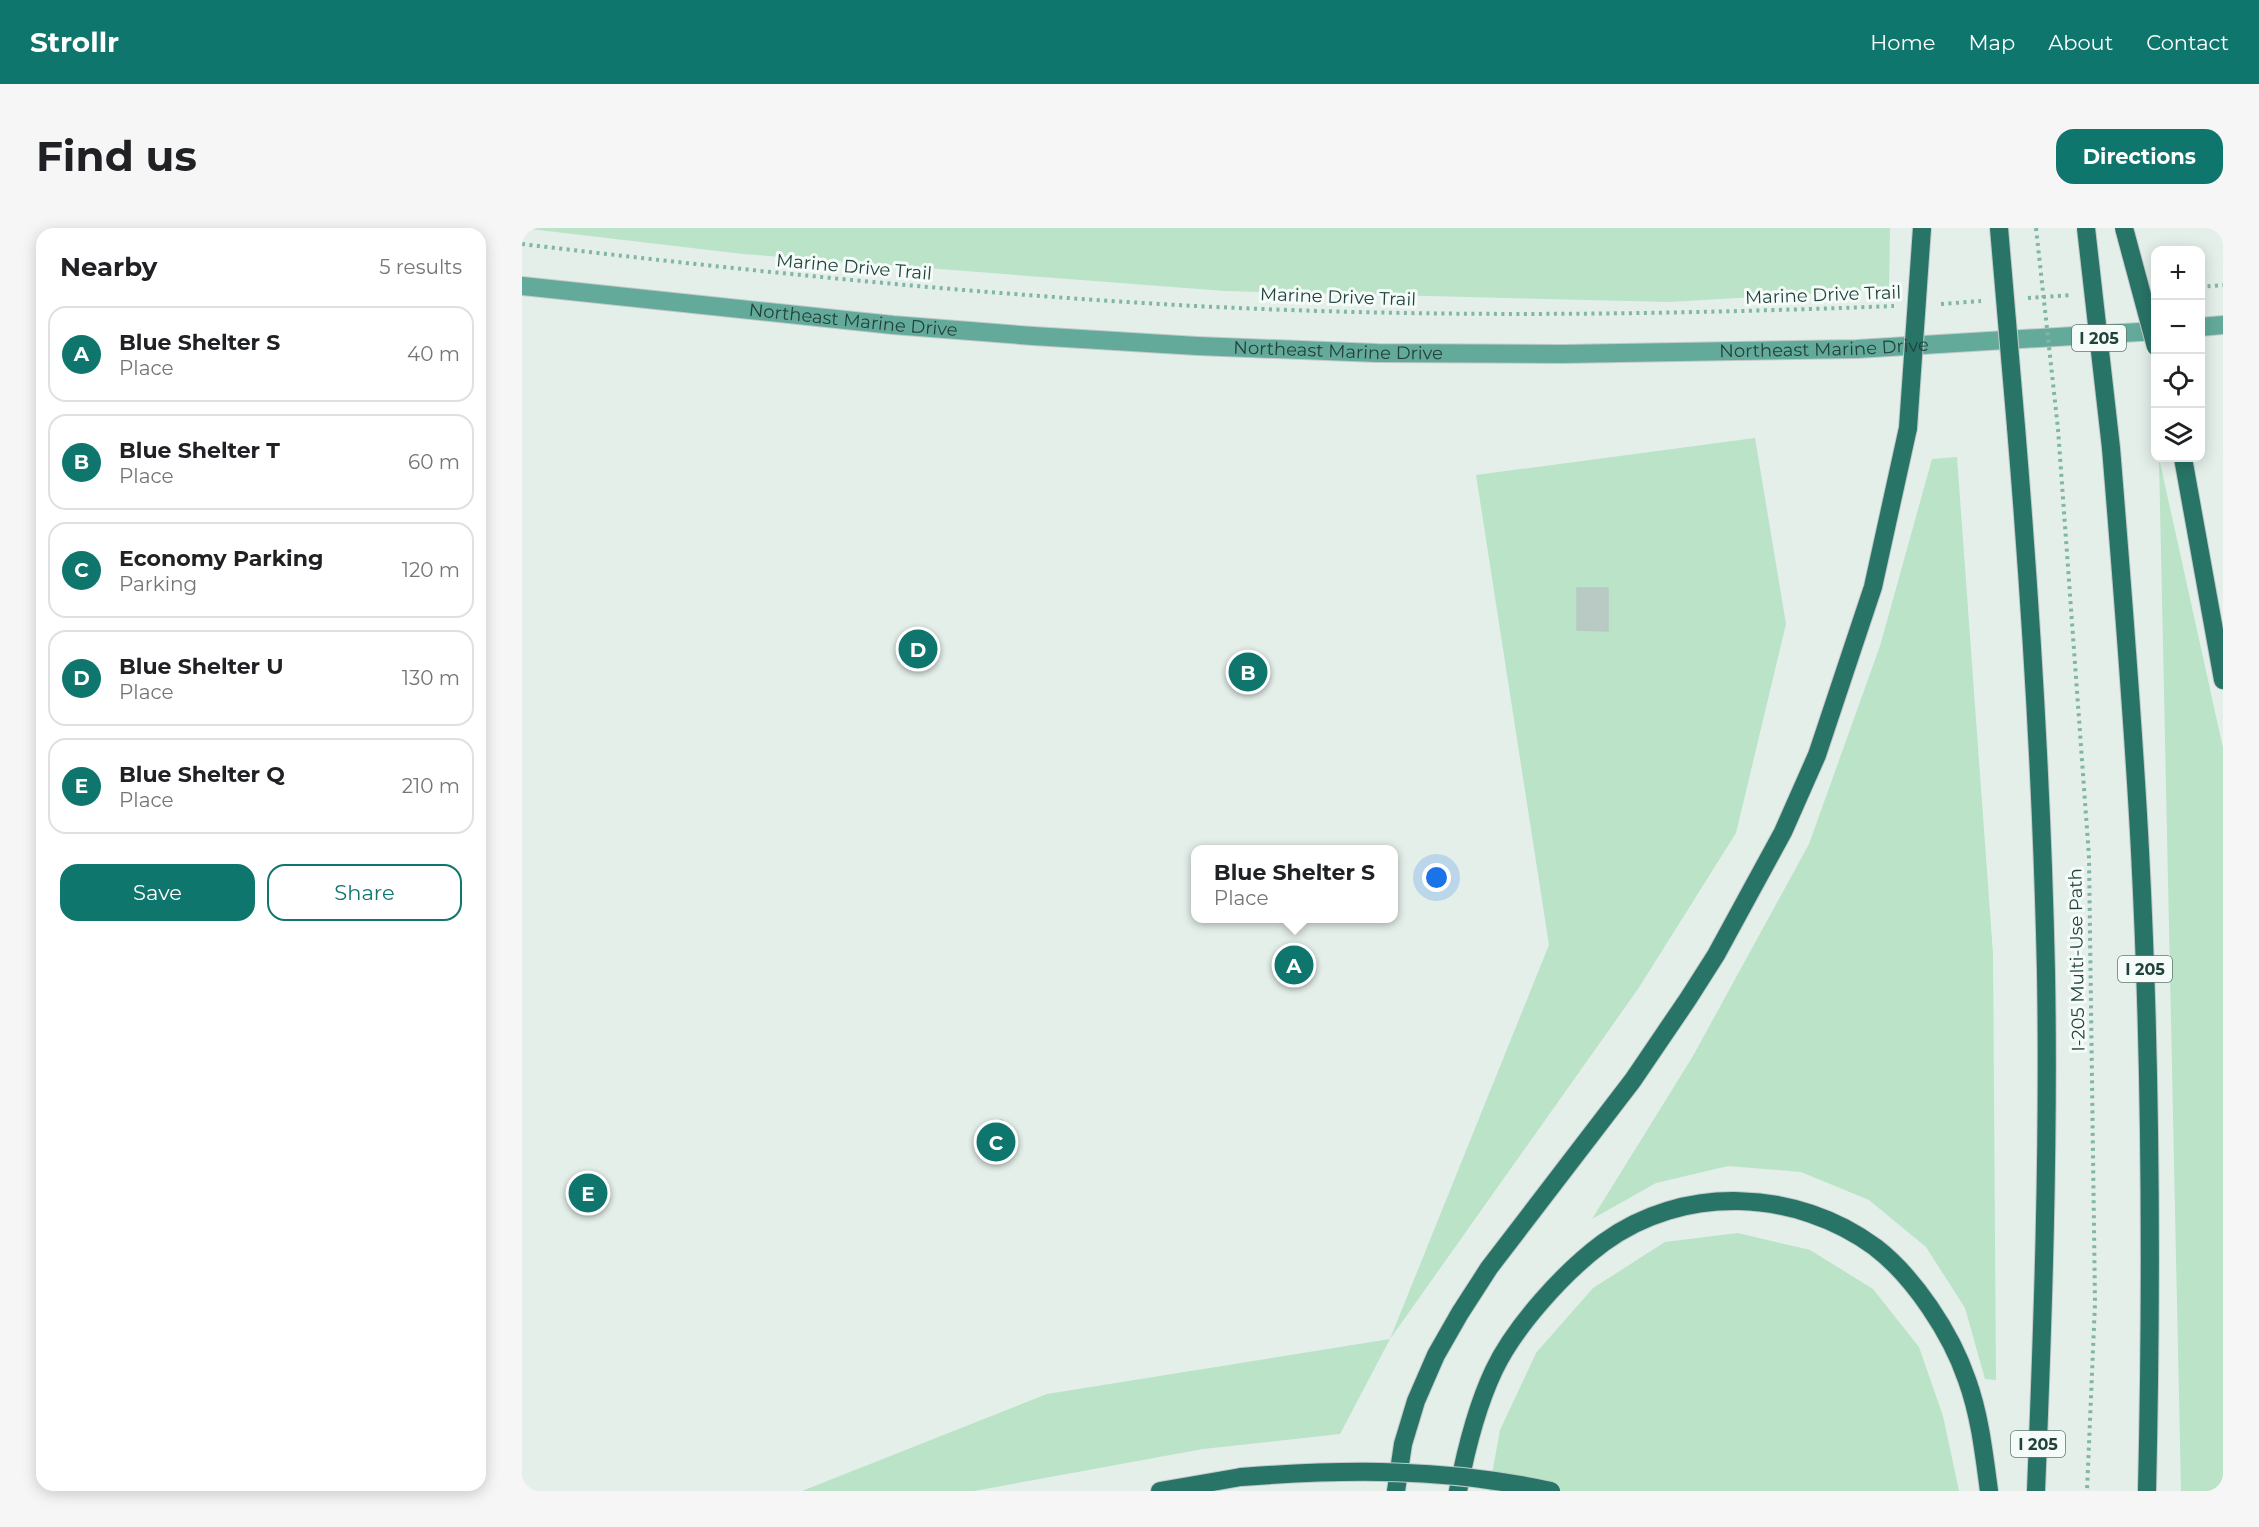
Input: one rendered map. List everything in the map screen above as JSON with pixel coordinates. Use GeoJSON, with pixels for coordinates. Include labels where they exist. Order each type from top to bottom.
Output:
{"type":"FeatureCollection","features":[{"type":"Feature","properties":{"kind":"highway"},"geometry":{"type":"LineString","coordinates":[[1396,1491],[1403,1444],[1416,1401],[1436,1355],[1460,1313],[1489,1268],[1633,1080],[1688,999],[1716,955],[1783,832],[1817,755],[1873,587],[1908,428],[1922,228]]}},
{"type":"Feature","properties":{"kind":"highway","name":"I 205"},"geometry":{"type":"LineString","coordinates":[[1999,228],[2035,693],[2046,974],[2045,1208],[2036,1491]]}},
{"type":"Feature","properties":{"kind":"highway","name":"I 205"},"geometry":{"type":"LineString","coordinates":[[2086,228],[2111,448],[2134,748],[2145,970],[2149,1168],[2147,1491]]}},
{"type":"Feature","properties":{"kind":"highway"},"geometry":{"type":"LineString","coordinates":[[2124,228],[2151,328]]}},
{"type":"Feature","properties":{"kind":"highway"},"geometry":{"type":"LineString","coordinates":[[2184,462],[2223,680]]}},
{"type":"Feature","properties":{"kind":"highway"},"geometry":{"type":"LineString","coordinates":[[1458,1491],[1477,1413],[1495,1368],[1529,1317],[1571,1269],[1604,1242],[1634,1224],[1704,1202],[1739,1201],[1798,1209],[1829,1220],[1875,1248],[1920,1294],[1948,1338],[1967,1379],[1982,1435],[1989,1491]]}},
{"type":"Feature","properties":{"kind":"highway"},"geometry":{"type":"LineString","coordinates":[[1160,1491],[1241,1478],[1318,1471],[1427,1473],[1478,1478],[1551,1491]]}},
{"type":"Feature","properties":{"kind":"main road","name":"Northeast Marine Drive"},"geometry":{"type":"LineString","coordinates":[[522,286],[881,324],[1009,335],[1197,346],[1377,353],[1562,354],[1846,349],[2151,331]]}},
{"type":"Feature","properties":{"kind":"main road"},"geometry":{"type":"LineString","coordinates":[[2205,327],[2223,325]]}},
{"type":"Feature","properties":{"kind":"path","name":"I-205 Multi-Use Path"},"geometry":{"type":"LineString","coordinates":[[2036,228],[2058,429],[2090,857],[2094,1303],[2086,1491]]}},
{"type":"Feature","properties":{"kind":"path","name":"Marine Drive Trail"},"geometry":{"type":"LineString","coordinates":[[522,244],[785,275],[1050,297],[1199,306],[1379,312],[1558,314],[1727,312],[1899,306]]}},
{"type":"Feature","properties":{"kind":"path"},"geometry":{"type":"LineString","coordinates":[[2205,287],[2223,285]]}},
{"type":"Feature","properties":{"kind":"path"},"geometry":{"type":"LineString","coordinates":[[2027,298],[2074,295]]}},
{"type":"Feature","properties":{"kind":"path"},"geometry":{"type":"LineString","coordinates":[[1934,304],[1992,300]]}},
{"type":"Feature","properties":{"kind":"green space"},"geometry":{"type":"Polygon","coordinates":[[[522,228],[1890,228],[1889,289],[1669,302],[1225,291],[743,254],[522,228]]]}},
{"type":"Feature","properties":{"kind":"green space"},"geometry":{"type":"Polygon","coordinates":[[[1755,438],[1786,624],[1736,833],[1638,989],[1390,1339],[1549,945],[1476,475],[1755,438]]]}},
{"type":"Feature","properties":{"kind":"green space"},"geometry":{"type":"Polygon","coordinates":[[[1957,457],[1993,954],[1996,1380],[1985,1379],[1965,1308],[1926,1247],[1869,1200],[1801,1172],[1728,1166],[1656,1183],[1592,1219],[1693,1056],[1809,844],[1880,646],[1932,459],[1957,457]]]}},
{"type":"Feature","properties":{"kind":"green space"},"geometry":{"type":"Polygon","coordinates":[[[2159,462],[2223,748],[2223,1491],[2181,1491],[2159,462]]]}},
{"type":"Feature","properties":{"kind":"green space"},"geometry":{"type":"Polygon","coordinates":[[[1738,1233],[1810,1250],[1873,1289],[1919,1347],[1943,1416],[1959,1491],[1489,1491],[1500,1430],[1536,1353],[1593,1288],[1665,1242],[1738,1233]]]}},
{"type":"Feature","properties":{"kind":"green space"},"geometry":{"type":"Polygon","coordinates":[[[1390,1339],[1340,1434],[1203,1449],[974,1491],[802,1491],[1047,1394],[1390,1339]]]}},
{"type":"Feature","properties":{"kind":"building"},"geometry":{"type":"Polygon","coordinates":[[[1577,588],[1608,588],[1608,631],[1577,630],[1577,588]]]}},
{"type":"Feature","properties":{"kind":"building"},"geometry":{"type":"Polygon","coordinates":[[[918,640],[926,646],[918,658],[909,652],[918,640]]]}},
{"type":"Feature","properties":{"kind":"building"},"geometry":{"type":"Polygon","coordinates":[[[1248,663],[1256,670],[1247,681],[1239,675],[1248,663]]]}},
{"type":"Feature","properties":{"kind":"building"},"geometry":{"type":"Polygon","coordinates":[[[1294,956],[1303,963],[1294,974],[1286,968],[1294,956]]]}},
{"type":"Feature","properties":{"kind":"building"},"geometry":{"type":"Polygon","coordinates":[[[1001,1120],[1009,1126],[1000,1138],[992,1132],[1001,1120]]]}},
{"type":"Feature","properties":{"kind":"building"},"geometry":{"type":"Polygon","coordinates":[[[588,1184],[596,1190],[587,1202],[579,1196],[588,1184]]]}},
{"type":"Feature","properties":{"kind":"place","name":"Blue Shelter U"},"geometry":{"type":"Point","coordinates":[918,649]}},
{"type":"Feature","properties":{"kind":"place","name":"Blue Shelter T"},"geometry":{"type":"Point","coordinates":[1248,672]}},
{"type":"Feature","properties":{"kind":"place","name":"Blue Shelter S"},"geometry":{"type":"Point","coordinates":[1294,965]}},
{"type":"Feature","properties":{"kind":"place","name":"Economy Parking"},"geometry":{"type":"Point","coordinates":[996,1142]}},
{"type":"Feature","properties":{"kind":"place","name":"Blue Shelter Q"},"geometry":{"type":"Point","coordinates":[588,1193]}}]}
